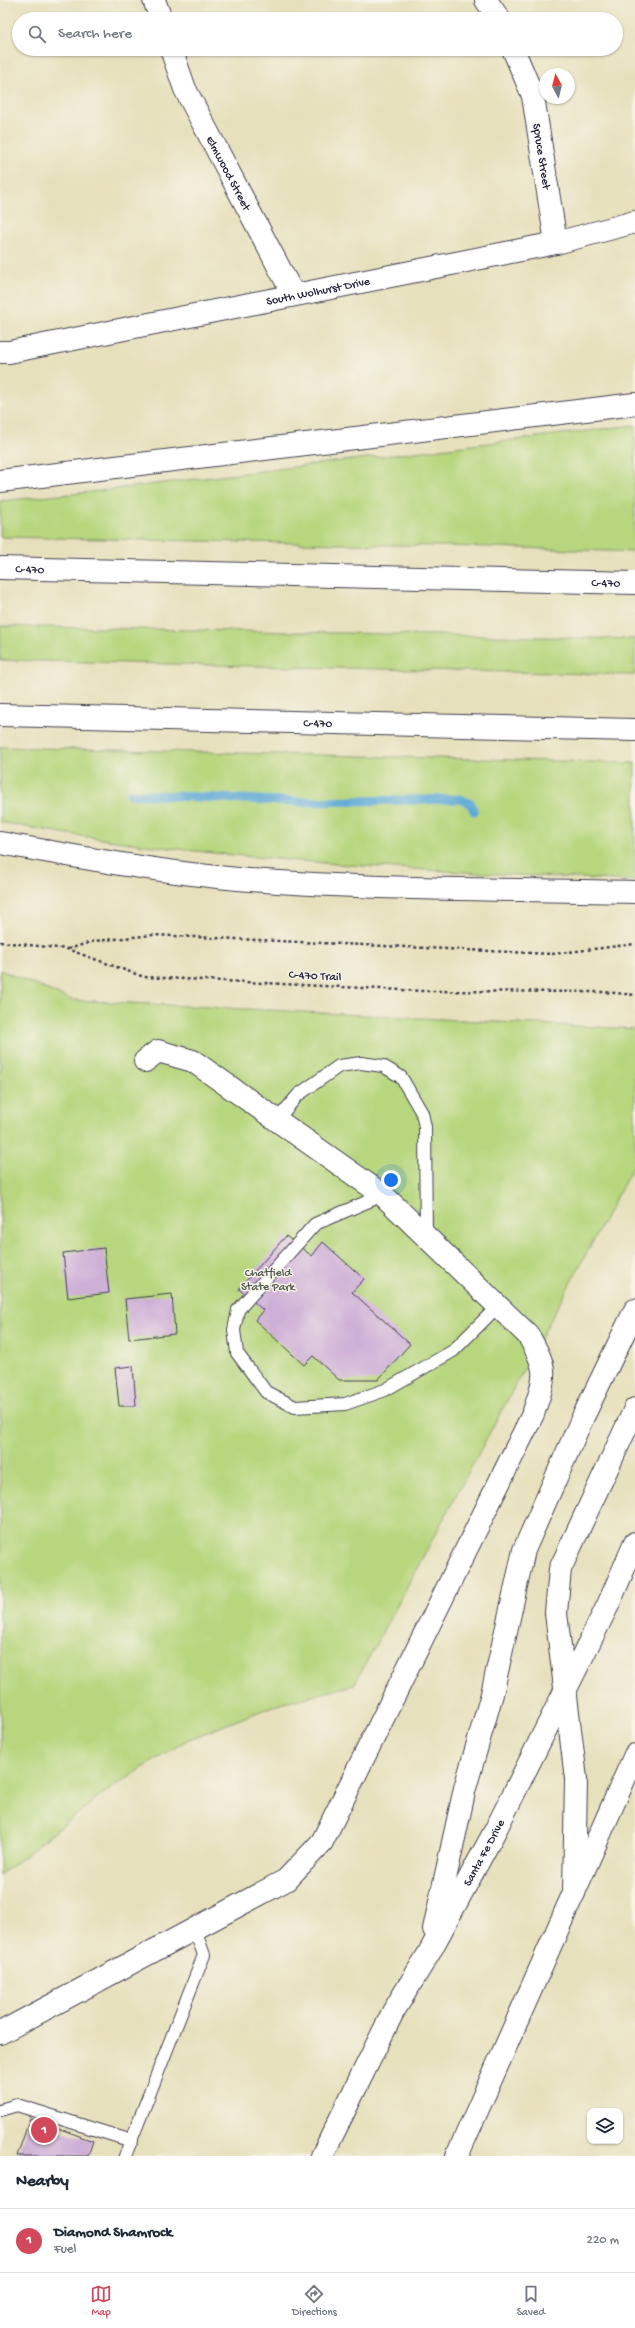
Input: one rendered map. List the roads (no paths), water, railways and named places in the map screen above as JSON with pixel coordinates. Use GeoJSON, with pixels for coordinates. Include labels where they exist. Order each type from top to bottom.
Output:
{"type":"FeatureCollection","features":[{"type":"Feature","properties":{"kind":"main road"},"geometry":{"type":"LineString","coordinates":[[154,0],[158,12]]}},
{"type":"Feature","properties":{"kind":"main road"},"geometry":{"type":"LineString","coordinates":[[486,0],[494,12]]}},
{"type":"Feature","properties":{"kind":"main road","name":"Elmwood Street"},"geometry":{"type":"LineString","coordinates":[[173,56],[185,89],[293,294]]}},
{"type":"Feature","properties":{"kind":"main road","name":"Spruce Street"},"geometry":{"type":"LineString","coordinates":[[516,56],[532,96],[556,243]]}},
{"type":"Feature","properties":{"kind":"main road","name":"South Wolhurst Drive"},"geometry":{"type":"LineString","coordinates":[[3,347],[293,294],[556,243],[635,222]]}},
{"type":"Feature","properties":{"kind":"main road"},"geometry":{"type":"LineString","coordinates":[[0,481],[635,404]]}},
{"type":"Feature","properties":{"kind":"main road","name":"C-470"},"geometry":{"type":"LineString","coordinates":[[0,568],[635,583]]}},
{"type":"Feature","properties":{"kind":"main road","name":"C-470"},"geometry":{"type":"LineString","coordinates":[[0,715],[635,730]]}},
{"type":"Feature","properties":{"kind":"main road"},"geometry":{"type":"LineString","coordinates":[[0,843],[143,868],[237,879],[372,887],[635,892]]}},
{"type":"Feature","properties":{"kind":"main road"},"geometry":{"type":"LineString","coordinates":[[0,2033],[286,1880],[322,1842],[533,1414],[544,1381],[542,1359],[528,1335],[383,1195],[193,1061],[158,1051],[145,1061]]}},
{"type":"Feature","properties":{"kind":"main road"},"geometry":{"type":"LineString","coordinates":[[429,1954],[465,1788],[492,1694],[524,1550],[582,1418],[635,1310]]}},
{"type":"Feature","properties":{"kind":"main road"},"geometry":{"type":"LineString","coordinates":[[574,1893],[576,1779],[556,1613],[560,1569],[635,1409]]}},
{"type":"Feature","properties":{"kind":"main road","name":"Santa Fe Drive"},"geometry":{"type":"LineString","coordinates":[[322,2156],[393,2012],[429,1954],[496,1829],[608,1605],[635,1543]]}},
{"type":"Feature","properties":{"kind":"main road"},"geometry":{"type":"LineString","coordinates":[[457,2156],[635,1756]]}},
{"type":"Feature","properties":{"kind":"lane"},"geometry":{"type":"LineString","coordinates":[[277,1120],[298,1095],[339,1066],[360,1063],[383,1066],[401,1077],[422,1113],[425,1127],[426,1236]]}},
{"type":"Feature","properties":{"kind":"lane"},"geometry":{"type":"LineString","coordinates":[[383,1195],[315,1224],[238,1310],[234,1330],[237,1353],[266,1392],[295,1407],[345,1404],[385,1390],[453,1351],[498,1306]]}},
{"type":"Feature","properties":{"kind":"lane"},"geometry":{"type":"LineString","coordinates":[[125,2156],[204,1955],[194,1930]]}},
{"type":"Feature","properties":{"kind":"lane"},"geometry":{"type":"LineString","coordinates":[[0,2110],[17,2105],[132,2141]]}},
{"type":"Feature","properties":{"kind":"waterway"},"geometry":{"type":"LineString","coordinates":[[130,794],[304,802],[460,799],[471,804],[474,811]]}},
{"type":"Feature","properties":{"kind":"place","name":"Diamond Shamrock"},"geometry":{"type":"Point","coordinates":[44,2130]}},
{"type":"Feature","properties":{"kind":"park label","name":"Chatfield State Park"},"geometry":{"type":"Point","coordinates":[268,1279]}}]}
